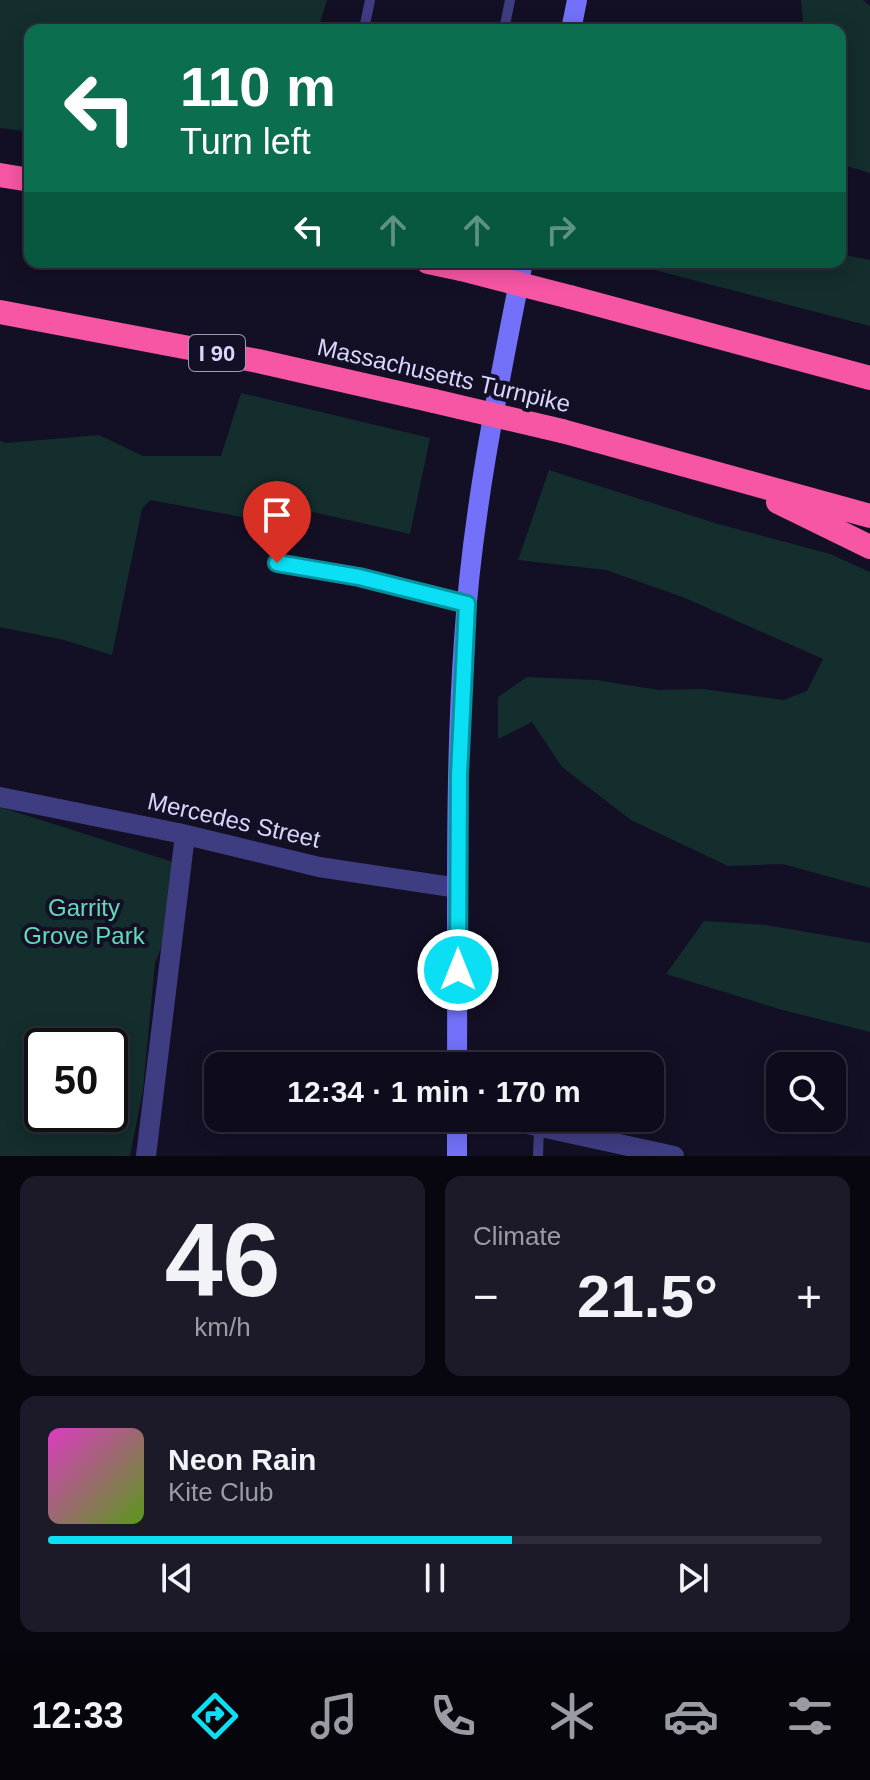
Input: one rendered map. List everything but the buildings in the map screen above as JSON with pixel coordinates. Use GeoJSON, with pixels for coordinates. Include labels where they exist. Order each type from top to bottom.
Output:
{"type":"FeatureCollection","features":[{"type":"Feature","properties":{"kind":"highway"},"geometry":{"type":"LineString","coordinates":[[0,175],[24,179]]}},
{"type":"Feature","properties":{"kind":"highway"},"geometry":{"type":"LineString","coordinates":[[456,268],[870,378]]}},
{"type":"Feature","properties":{"kind":"highway","name":"Massachusetts Turnpike"},"geometry":{"type":"LineString","coordinates":[[0,312],[258,361],[562,431],[870,516]]}},
{"type":"Feature","properties":{"kind":"highway"},"geometry":{"type":"LineString","coordinates":[[722,474],[870,547]]}},
{"type":"Feature","properties":{"kind":"main road"},"geometry":{"type":"LineString","coordinates":[[572,24],[577,0]]}},
{"type":"Feature","properties":{"kind":"main road"},"geometry":{"type":"LineString","coordinates":[[457,1052],[459,775],[467,604],[483,474],[522,268]]}},
{"type":"Feature","properties":{"kind":"main road"},"geometry":{"type":"LineString","coordinates":[[457,1132],[457,1156]]}},
{"type":"Feature","properties":{"kind":"street","name":"Mercedes Street"},"geometry":{"type":"LineString","coordinates":[[0,797],[185,835],[319,867],[458,888]]}},
{"type":"Feature","properties":{"kind":"street"},"geometry":{"type":"LineString","coordinates":[[146,1156],[185,835]]}},
{"type":"Feature","properties":{"kind":"street"},"geometry":{"type":"LineString","coordinates":[[562,1132],[674,1156]]}},
{"type":"Feature","properties":{"kind":"lane"},"geometry":{"type":"LineString","coordinates":[[367,24],[370,0]]}},
{"type":"Feature","properties":{"kind":"lane"},"geometry":{"type":"LineString","coordinates":[[505,24],[510,0]]}},
{"type":"Feature","properties":{"kind":"lane"},"geometry":{"type":"LineString","coordinates":[[277,563],[359,577],[467,604]]}},
{"type":"Feature","properties":{"kind":"lane"},"geometry":{"type":"LineString","coordinates":[[538,1156],[539,1132]]}},
{"type":"Feature","properties":{"kind":"green space"},"geometry":{"type":"Polygon","coordinates":[[[0,0],[327,0],[320,24],[24,24],[24,131],[0,128],[0,0]]]}},
{"type":"Feature","properties":{"kind":"green space"},"geometry":{"type":"Polygon","coordinates":[[[801,0],[863,0],[870,6],[870,173],[846,166],[846,24],[803,24],[801,0]]]}},
{"type":"Feature","properties":{"kind":"green space"},"geometry":{"type":"Polygon","coordinates":[[[846,255],[870,260],[870,326],[647,268],[846,268],[846,255]]]}},
{"type":"Feature","properties":{"kind":"green space"},"geometry":{"type":"Polygon","coordinates":[[[241,393],[430,438],[410,534],[313,512],[302,528],[150,500],[142,509],[112,655],[64,640],[0,627],[0,441],[99,435],[143,456],[221,456],[241,393]]]}},
{"type":"Feature","properties":{"kind":"green space"},"geometry":{"type":"Polygon","coordinates":[[[549,470],[718,524],[830,554],[870,572],[870,888],[783,864],[728,866],[631,820],[562,767],[532,722],[498,739],[498,697],[527,677],[596,680],[659,690],[703,689],[784,700],[807,691],[823,659],[685,598],[606,570],[518,560],[549,470]]]}},
{"type":"Feature","properties":{"kind":"green space","name":"Garrity Grove Park"},"geometry":{"type":"Polygon","coordinates":[[[0,807],[192,868],[155,963],[143,1090],[130,1156],[0,1156],[0,807]]]}},
{"type":"Feature","properties":{"kind":"green space"},"geometry":{"type":"Polygon","coordinates":[[[704,921],[766,925],[870,943],[870,1032],[779,1009],[666,974],[704,921]]]}},
{"type":"Feature","properties":{"kind":"route"},"geometry":{"type":"LineString","coordinates":[[277,563],[359,577],[467,604],[459,775],[458,970]]}}]}
